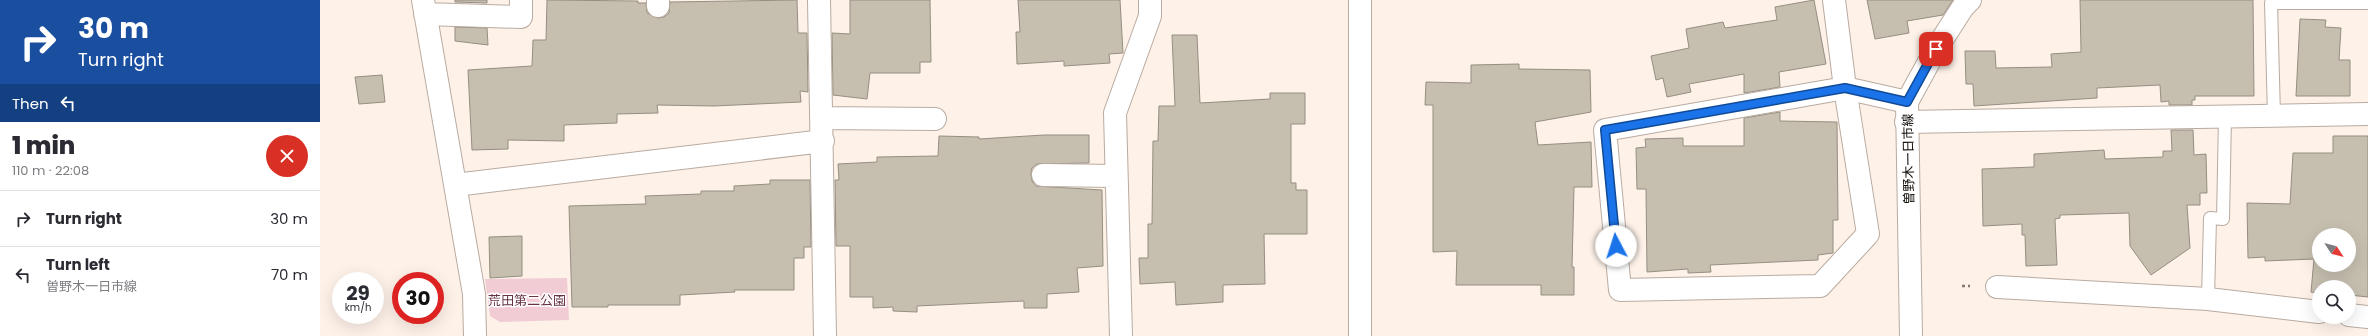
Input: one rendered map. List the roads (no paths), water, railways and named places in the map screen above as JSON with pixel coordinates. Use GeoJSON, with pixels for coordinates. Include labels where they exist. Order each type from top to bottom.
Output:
{"type":"FeatureCollection","features":[{"type":"Feature","properties":{"kind":"street"},"geometry":{"type":"LineString","coordinates":[[475,336],[474,294],[424,7],[521,17],[521,0]]}},
{"type":"Feature","properties":{"kind":"street"},"geometry":{"type":"LineString","coordinates":[[819,0],[823,141],[825,336]]}},
{"type":"Feature","properties":{"kind":"street"},"geometry":{"type":"LineString","coordinates":[[1121,336],[1115,113],[1150,16],[1150,0]]}},
{"type":"Feature","properties":{"kind":"street"},"geometry":{"type":"LineString","coordinates":[[1360,0],[1360,336]]}},
{"type":"Feature","properties":{"kind":"street"},"geometry":{"type":"LineString","coordinates":[[1834,0],[1845,88],[1868,234],[1820,286],[1620,290],[1605,130],[1845,88],[1907,112],[2225,116],[2368,114]]}},
{"type":"Feature","properties":{"kind":"street","name":"曽野木一日市線"},"geometry":{"type":"LineString","coordinates":[[1911,336],[1907,112],[1936,49],[1963,7],[1970,0]]}},
{"type":"Feature","properties":{"kind":"street"},"geometry":{"type":"LineString","coordinates":[[822,118],[935,119]]}},
{"type":"Feature","properties":{"kind":"street"},"geometry":{"type":"LineString","coordinates":[[455,185],[823,141]]}},
{"type":"Feature","properties":{"kind":"street"},"geometry":{"type":"LineString","coordinates":[[1043,175],[1116,176]]}},
{"type":"Feature","properties":{"kind":"street"},"geometry":{"type":"LineString","coordinates":[[1997,287],[2208,299],[2312,311]]}},
{"type":"Feature","properties":{"kind":"street"},"geometry":{"type":"LineString","coordinates":[[2356,316],[2368,318]]}},
{"type":"Feature","properties":{"kind":"lane"},"geometry":{"type":"LineString","coordinates":[[2274,116],[2271,2],[2368,3]]}},
{"type":"Feature","properties":{"kind":"lane"},"geometry":{"type":"LineString","coordinates":[[2208,299],[2210,218],[2223,219],[2225,116]]}},
{"type":"Feature","properties":{"kind":"park label","name":"荒田第二公園"},"geometry":{"type":"Point","coordinates":[527,300]}}]}
